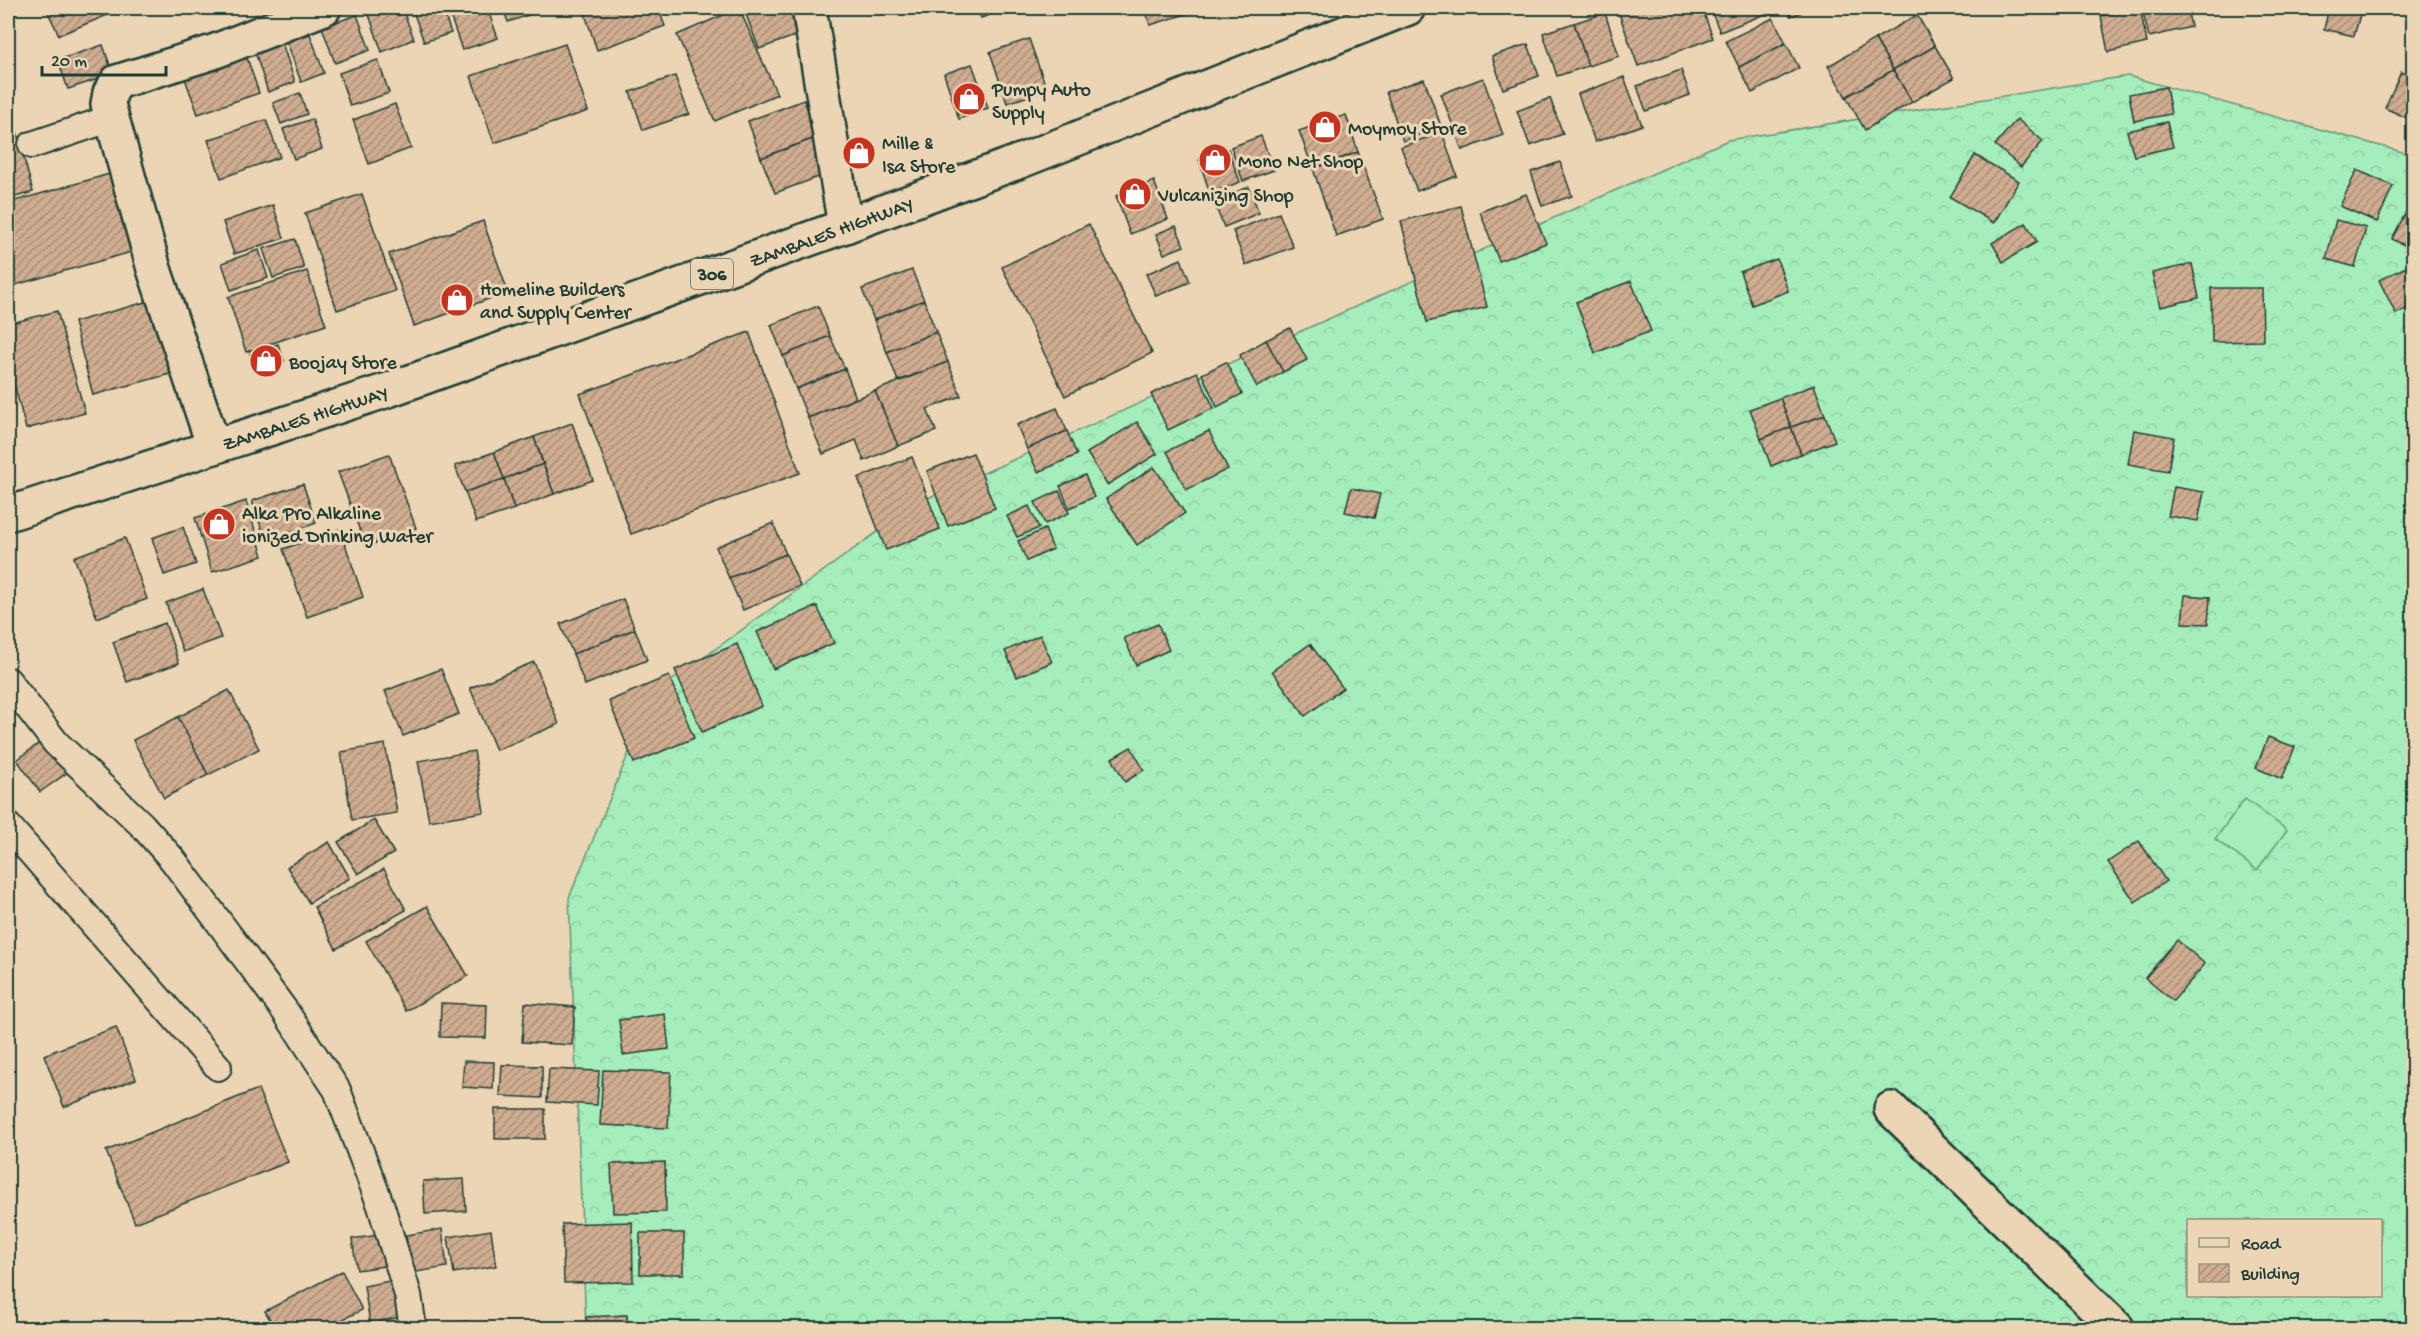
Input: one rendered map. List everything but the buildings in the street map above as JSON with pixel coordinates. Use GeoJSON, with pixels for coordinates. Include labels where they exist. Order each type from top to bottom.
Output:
{"type":"FeatureCollection","features":[{"type":"Feature","properties":{"kind":"main road"},"geometry":{"type":"LineString","coordinates":[[214,447],[154,268],[108,104],[110,93],[117,82],[213,52],[324,8]]}},
{"type":"Feature","properties":{"kind":"main road"},"geometry":{"type":"LineString","coordinates":[[809,8],[845,226]]}},
{"type":"Feature","properties":{"kind":"main road","name":"ZAMBALES HIGHWAY"},"geometry":{"type":"LineString","coordinates":[[8,514],[388,390],[845,226],[1034,156],[1408,8]]}},
{"type":"Feature","properties":{"kind":"main road"},"geometry":{"type":"LineString","coordinates":[[1891,1109],[2117,1329]]}},
{"type":"Feature","properties":{"kind":"lane"},"geometry":{"type":"LineString","coordinates":[[32,145],[112,118]]}},
{"type":"Feature","properties":{"kind":"lane"},"geometry":{"type":"LineString","coordinates":[[8,681],[56,743],[142,825],[173,860],[285,1011],[338,1090],[381,1206],[408,1295],[413,1329]]}},
{"type":"Feature","properties":{"kind":"lane"},"geometry":{"type":"LineString","coordinates":[[8,826],[218,1067]]}},
{"type":"Feature","properties":{"kind":"green space"},"geometry":{"type":"Polygon","coordinates":[[[2128,76],[2413,155],[2413,1328],[586,1328],[569,898],[653,694],[919,502],[1728,140],[2128,76]]]}},
{"type":"Feature","properties":{"kind":"green space"},"geometry":{"type":"Polygon","coordinates":[[[2245,799],[2287,830],[2257,870],[2215,839],[2245,799]]]}},
{"type":"Feature","properties":{"kind":"place","name":"Pumpy Auto Supply"},"geometry":{"type":"Point","coordinates":[969,99]}},
{"type":"Feature","properties":{"kind":"place","name":"Moymoy Store"},"geometry":{"type":"Point","coordinates":[1325,127]}},
{"type":"Feature","properties":{"kind":"place","name":"Mille & Isa Store"},"geometry":{"type":"Point","coordinates":[859,153]}},
{"type":"Feature","properties":{"kind":"place","name":"Mono Net Shop"},"geometry":{"type":"Point","coordinates":[1215,160]}},
{"type":"Feature","properties":{"kind":"place","name":"Vulcanizing Shop"},"geometry":{"type":"Point","coordinates":[1135,194]}},
{"type":"Feature","properties":{"kind":"place","name":"Homeline Builders and Supply Center"},"geometry":{"type":"Point","coordinates":[457,300]}},
{"type":"Feature","properties":{"kind":"place","name":"Boojay Store"},"geometry":{"type":"Point","coordinates":[266,361]}},
{"type":"Feature","properties":{"kind":"place","name":"Alka Pro Alkaline ionized Drinking Water"},"geometry":{"type":"Point","coordinates":[219,524]}}]}
